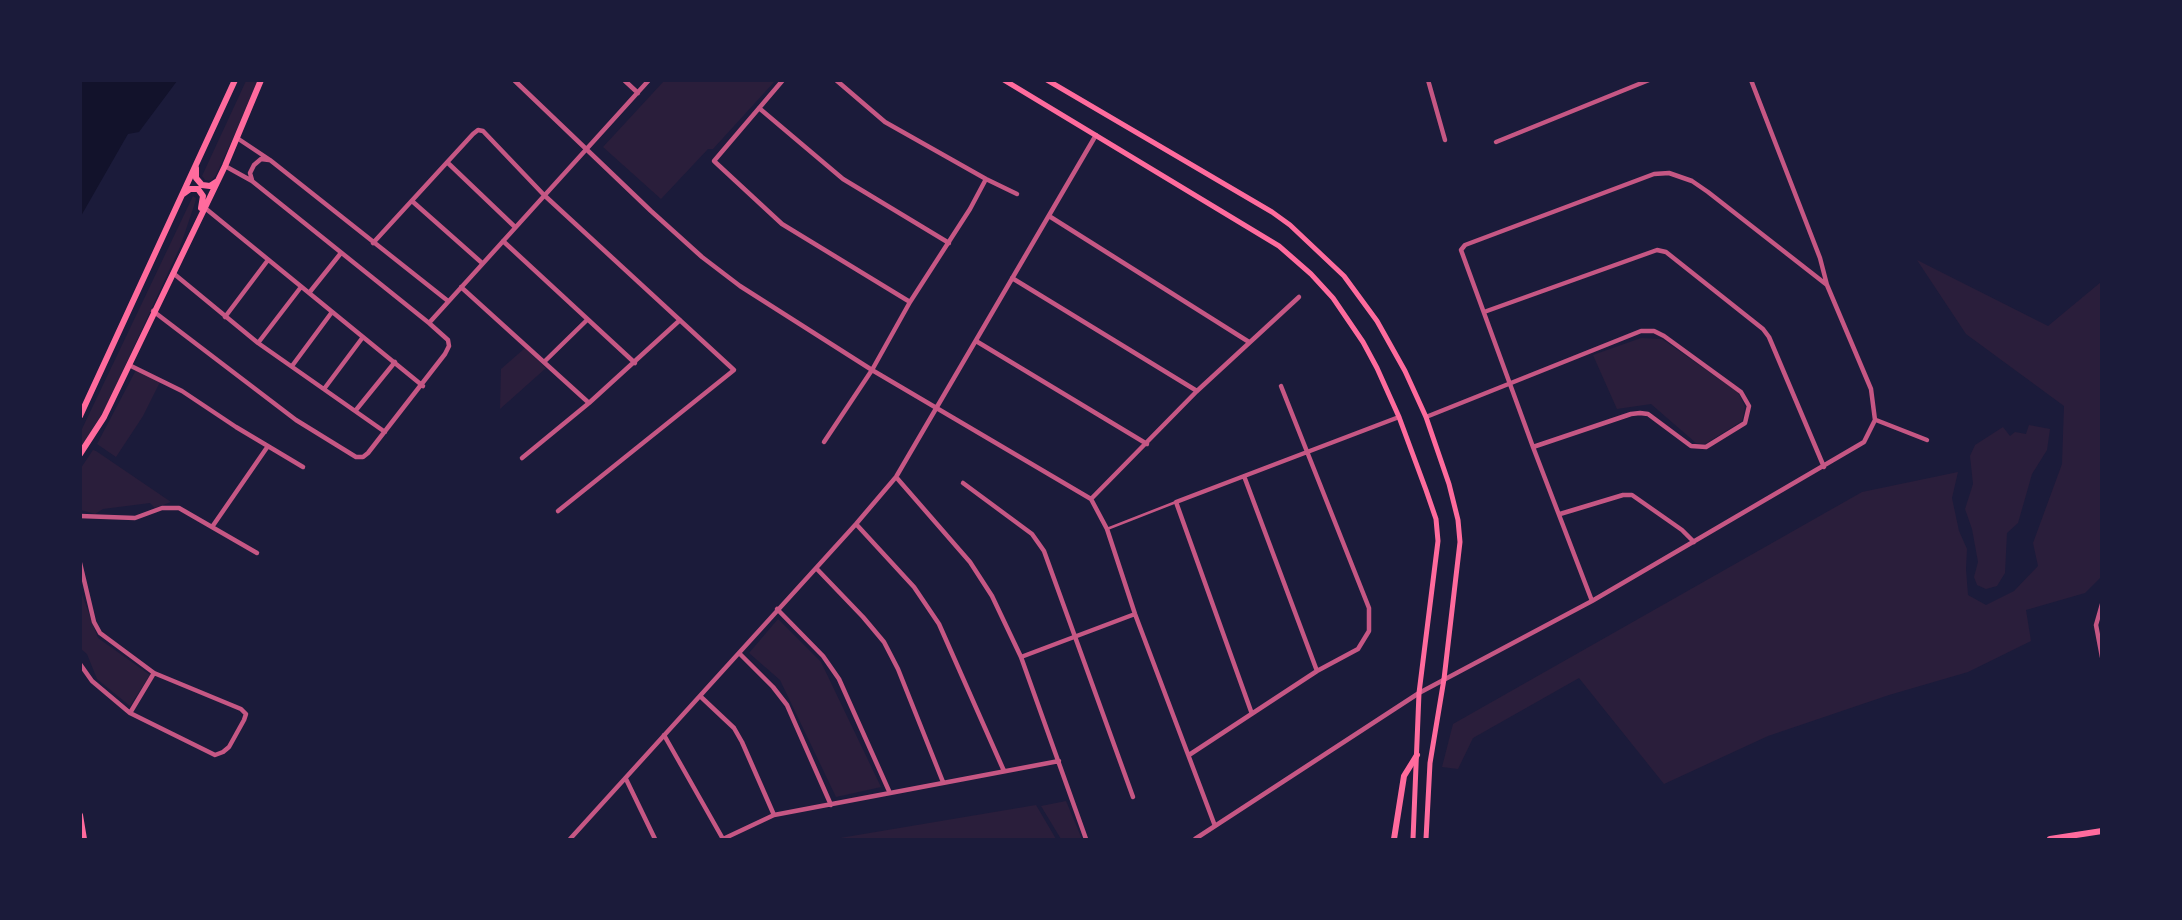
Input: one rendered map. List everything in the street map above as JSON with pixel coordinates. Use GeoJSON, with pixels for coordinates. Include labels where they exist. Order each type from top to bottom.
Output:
{"type":"FeatureCollection","features":[{"type":"Feature","properties":{"kind":"main road"},"geometry":{"type":"LineString","coordinates":[[80,416],[235,80]]}},
{"type":"Feature","properties":{"kind":"main road"},"geometry":{"type":"LineString","coordinates":[[80,454],[104,417],[225,166],[261,80]]}},
{"type":"Feature","properties":{"kind":"main road"},"geometry":{"type":"LineString","coordinates":[[1004,80],[1261,233],[1311,274],[1333,298],[1363,342],[1399,417],[1436,519],[1438,541],[1419,693],[1413,839]]}},
{"type":"Feature","properties":{"kind":"main road"},"geometry":{"type":"LineString","coordinates":[[1047,80],[1272,212],[1323,254],[1344,276],[1377,321],[1405,371],[1426,417],[1458,520],[1458,562],[1444,679],[1430,763],[1426,839]]}},
{"type":"Feature","properties":{"kind":"main road"},"geometry":{"type":"LineString","coordinates":[[198,159],[195,173],[198,182],[206,186],[217,182]]}},
{"type":"Feature","properties":{"kind":"main road"},"geometry":{"type":"LineString","coordinates":[[183,194],[194,188],[203,196],[196,223]]}},
{"type":"Feature","properties":{"kind":"main road"},"geometry":{"type":"LineString","coordinates":[[1394,839],[1405,776],[1417,755]]}},
{"type":"Feature","properties":{"kind":"main road"},"geometry":{"type":"LineString","coordinates":[[80,815],[84,839]]}},
{"type":"Feature","properties":{"kind":"main road"},"geometry":{"type":"LineString","coordinates":[[2050,839],[2102,831]]}},
{"type":"Feature","properties":{"kind":"street"},"geometry":{"type":"LineString","coordinates":[[514,80],[702,257],[740,286],[872,370],[1091,499],[1107,529],[1135,614],[1214,827]]}},
{"type":"Feature","properties":{"kind":"street"},"geometry":{"type":"LineString","coordinates":[[624,80],[638,93]]}},
{"type":"Feature","properties":{"kind":"street"},"geometry":{"type":"LineString","coordinates":[[429,323],[649,80]]}},
{"type":"Feature","properties":{"kind":"street"},"geometry":{"type":"LineString","coordinates":[[783,80],[713,161],[782,224],[910,302]]}},
{"type":"Feature","properties":{"kind":"street"},"geometry":{"type":"LineString","coordinates":[[836,80],[885,122],[1017,194]]}},
{"type":"Feature","properties":{"kind":"street"},"geometry":{"type":"LineString","coordinates":[[1428,80],[1445,139]]}},
{"type":"Feature","properties":{"kind":"street"},"geometry":{"type":"LineString","coordinates":[[1496,142],[1649,80]]}},
{"type":"Feature","properties":{"kind":"street"},"geometry":{"type":"LineString","coordinates":[[1195,839],[1419,693],[1592,601],[1864,442],[1875,420],[1871,389],[1827,285],[1820,258],[1751,80]]}},
{"type":"Feature","properties":{"kind":"street"},"geometry":{"type":"LineString","coordinates":[[759,108],[843,179],[949,243]]}},
{"type":"Feature","properties":{"kind":"street"},"geometry":{"type":"LineString","coordinates":[[373,243],[473,134],[478,130],[483,131],[544,195],[734,370],[558,511]]}},
{"type":"Feature","properties":{"kind":"street"},"geometry":{"type":"LineString","coordinates":[[570,839],[896,477],[1096,135]]}},
{"type":"Feature","properties":{"kind":"street"},"geometry":{"type":"LineString","coordinates":[[237,138],[270,160],[448,301]]}},
{"type":"Feature","properties":{"kind":"street"},"geometry":{"type":"LineString","coordinates":[[252,181],[250,173],[254,165],[261,159],[270,160]]}},
{"type":"Feature","properties":{"kind":"street"},"geometry":{"type":"LineString","coordinates":[[447,163],[515,227]]}},
{"type":"Feature","properties":{"kind":"street"},"geometry":{"type":"LineString","coordinates":[[153,311],[296,420],[356,457],[363,457],[368,453],[445,355],[449,346],[448,340],[429,323],[252,181],[225,166]]}},
{"type":"Feature","properties":{"kind":"street"},"geometry":{"type":"LineString","coordinates":[[1592,601],[1461,250],[1465,245],[1654,174],[1669,173],[1692,181],[1827,285]]}},
{"type":"Feature","properties":{"kind":"street"},"geometry":{"type":"LineString","coordinates":[[824,442],[872,370],[910,302],[949,243],[986,179]]}},
{"type":"Feature","properties":{"kind":"street"},"geometry":{"type":"LineString","coordinates":[[412,201],[482,263]]}},
{"type":"Feature","properties":{"kind":"street"},"geometry":{"type":"LineString","coordinates":[[204,208],[423,386]]}},
{"type":"Feature","properties":{"kind":"street"},"geometry":{"type":"LineString","coordinates":[[1049,216],[1250,342]]}},
{"type":"Feature","properties":{"kind":"street"},"geometry":{"type":"LineString","coordinates":[[503,241],[635,363]]}},
{"type":"Feature","properties":{"kind":"street"},"geometry":{"type":"LineString","coordinates":[[1484,312],[1657,250],[1666,252],[1763,329],[1769,337],[1824,467]]}},
{"type":"Feature","properties":{"kind":"street"},"geometry":{"type":"LineString","coordinates":[[309,293],[341,253]]}},
{"type":"Feature","properties":{"kind":"street"},"geometry":{"type":"LineString","coordinates":[[225,317],[268,260]]}},
{"type":"Feature","properties":{"kind":"street"},"geometry":{"type":"LineString","coordinates":[[172,273],[258,343],[385,432]]}},
{"type":"Feature","properties":{"kind":"street"},"geometry":{"type":"LineString","coordinates":[[1012,278],[1197,391]]}},
{"type":"Feature","properties":{"kind":"street"},"geometry":{"type":"LineString","coordinates":[[461,286],[589,403]]}},
{"type":"Feature","properties":{"kind":"street"},"geometry":{"type":"LineString","coordinates":[[258,343],[301,287]]}},
{"type":"Feature","properties":{"kind":"street"},"geometry":{"type":"LineString","coordinates":[[1091,499],[1197,391],[1299,297]]}},
{"type":"Feature","properties":{"kind":"street"},"geometry":{"type":"LineString","coordinates":[[292,366],[332,312]]}},
{"type":"Feature","properties":{"kind":"street"},"geometry":{"type":"LineString","coordinates":[[544,362],[587,320]]}},
{"type":"Feature","properties":{"kind":"street"},"geometry":{"type":"LineString","coordinates":[[522,458],[635,363],[680,320]]}},
{"type":"Feature","properties":{"kind":"street"},"geometry":{"type":"LineString","coordinates":[[1426,417],[1642,331],[1654,331],[1664,336],[1741,393],[1749,407],[1745,423],[1706,447],[1691,446],[1648,414],[1640,413],[1533,447]]}},
{"type":"Feature","properties":{"kind":"street"},"geometry":{"type":"LineString","coordinates":[[324,389],[363,337]]}},
{"type":"Feature","properties":{"kind":"street"},"geometry":{"type":"LineString","coordinates":[[976,341],[1147,444]]}},
{"type":"Feature","properties":{"kind":"street"},"geometry":{"type":"LineString","coordinates":[[356,410],[395,362]]}},
{"type":"Feature","properties":{"kind":"street"},"geometry":{"type":"LineString","coordinates":[[128,365],[182,391],[303,467]]}},
{"type":"Feature","properties":{"kind":"street"},"geometry":{"type":"LineString","coordinates":[[1189,755],[1317,671],[1358,649],[1368,631],[1369,608],[1281,386]]}},
{"type":"Feature","properties":{"kind":"street"},"geometry":{"type":"LineString","coordinates":[[1107,529],[1399,417]]}},
{"type":"Feature","properties":{"kind":"street"},"geometry":{"type":"LineString","coordinates":[[1875,420],[1927,440]]}},
{"type":"Feature","properties":{"kind":"street"},"geometry":{"type":"LineString","coordinates":[[212,527],[268,446]]}},
{"type":"Feature","properties":{"kind":"street"},"geometry":{"type":"LineString","coordinates":[[1244,476],[1317,671]]}},
{"type":"Feature","properties":{"kind":"street"},"geometry":{"type":"LineString","coordinates":[[896,477],[970,562],[992,596],[1021,657],[1086,839]]}},
{"type":"Feature","properties":{"kind":"street"},"geometry":{"type":"LineString","coordinates":[[963,483],[1032,534],[1044,551],[1133,797]]}},
{"type":"Feature","properties":{"kind":"street"},"geometry":{"type":"LineString","coordinates":[[1560,514],[1623,495],[1632,495],[1695,542]]}},
{"type":"Feature","properties":{"kind":"street"},"geometry":{"type":"LineString","coordinates":[[1176,502],[1252,714]]}},
{"type":"Feature","properties":{"kind":"street"},"geometry":{"type":"LineString","coordinates":[[80,516],[135,518],[162,508],[179,508],[257,553]]}},
{"type":"Feature","properties":{"kind":"street"},"geometry":{"type":"LineString","coordinates":[[856,524],[929,607],[1004,771]]}},
{"type":"Feature","properties":{"kind":"street"},"geometry":{"type":"LineString","coordinates":[[80,563],[97,629],[154,673],[246,713],[234,738],[223,752],[215,755],[130,713],[92,681],[80,664]]}},
{"type":"Feature","properties":{"kind":"street"},"geometry":{"type":"LineString","coordinates":[[816,568],[884,642],[898,669],[943,782]]}},
{"type":"Feature","properties":{"kind":"street"},"geometry":{"type":"LineString","coordinates":[[2102,604],[2096,625],[2102,657]]}},
{"type":"Feature","properties":{"kind":"street"},"geometry":{"type":"LineString","coordinates":[[777,609],[823,656],[839,679],[889,792]]}},
{"type":"Feature","properties":{"kind":"street"},"geometry":{"type":"LineString","coordinates":[[1021,657],[1135,614]]}},
{"type":"Feature","properties":{"kind":"street"},"geometry":{"type":"LineString","coordinates":[[739,653],[787,705],[831,805]]}},
{"type":"Feature","properties":{"kind":"street"},"geometry":{"type":"LineString","coordinates":[[130,713],[154,673]]}},
{"type":"Feature","properties":{"kind":"street"},"geometry":{"type":"LineString","coordinates":[[700,696],[734,728],[774,815]]}},
{"type":"Feature","properties":{"kind":"street"},"geometry":{"type":"LineString","coordinates":[[664,735],[723,839],[774,815],[1059,761]]}},
{"type":"Feature","properties":{"kind":"street"},"geometry":{"type":"LineString","coordinates":[[626,779],[655,839]]}},
{"type":"Feature","properties":{"kind":"shaded area"},"geometry":{"type":"Polygon","coordinates":[[[81,80],[177,81],[139,132],[128,134],[81,216],[81,80]]]}},
{"type":"Feature","properties":{"kind":"shaded area"},"geometry":{"type":"Polygon","coordinates":[[[246,81],[259,81],[216,175],[211,181],[205,180],[202,176],[246,81]]]}},
{"type":"Feature","properties":{"kind":"shaded area"},"geometry":{"type":"Polygon","coordinates":[[[664,81],[775,81],[713,149],[708,149],[661,199],[603,147],[664,81]]]}},
{"type":"Feature","properties":{"kind":"shaded area"},"geometry":{"type":"Polygon","coordinates":[[[193,196],[196,198],[195,203],[180,247],[107,405],[81,449],[81,431],[193,196]]]}},
{"type":"Feature","properties":{"kind":"shaded area"},"geometry":{"type":"Polygon","coordinates":[[[1917,260],[2048,326],[2101,282],[2101,577],[2085,593],[2026,610],[2031,641],[1968,672],[1889,695],[1768,736],[1664,784],[1579,678],[1473,738],[1458,769],[1442,767],[1453,724],[1862,492],[1958,472],[1952,498],[1959,531],[1967,549],[1968,595],[1986,605],[2014,591],[2038,566],[2033,543],[2062,464],[2064,406],[1966,334],[1917,260]]]}},
{"type":"Feature","properties":{"kind":"shaded area"},"geometry":{"type":"Polygon","coordinates":[[[1641,338],[1662,339],[1738,392],[1745,407],[1742,421],[1705,444],[1696,443],[1651,404],[1617,409],[1593,355],[1641,338]]]}},
{"type":"Feature","properties":{"kind":"shaded area"},"geometry":{"type":"Polygon","coordinates":[[[525,348],[546,368],[500,409],[501,369],[525,348]]]}},
{"type":"Feature","properties":{"kind":"shaded area"},"geometry":{"type":"Polygon","coordinates":[[[136,370],[160,382],[143,416],[116,457],[97,444],[136,370]]]}},
{"type":"Feature","properties":{"kind":"shaded area"},"geometry":{"type":"Polygon","coordinates":[[[2029,425],[2050,429],[2047,450],[2032,474],[2018,523],[2007,533],[2005,573],[1997,586],[1986,589],[1977,585],[1974,577],[1978,562],[1965,509],[1973,484],[1970,456],[1975,445],[2003,427],[2010,436],[2015,432],[2026,434],[2029,425]]]}},
{"type":"Feature","properties":{"kind":"shaded area"},"geometry":{"type":"Polygon","coordinates":[[[93,450],[171,502],[155,508],[150,503],[103,509],[95,514],[81,510],[81,468],[93,450]]]}},
{"type":"Feature","properties":{"kind":"shaded area"},"geometry":{"type":"Polygon","coordinates":[[[80,589],[98,638],[150,675],[130,706],[97,679],[87,654],[81,649],[80,589]]]}},
{"type":"Feature","properties":{"kind":"shaded area"},"geometry":{"type":"Polygon","coordinates":[[[778,619],[821,662],[881,787],[836,797],[780,680],[749,653],[778,619]]]}},
{"type":"Feature","properties":{"kind":"shaded area"},"geometry":{"type":"Polygon","coordinates":[[[1066,801],[1082,839],[1061,839],[1041,806],[1066,801]]]}},
{"type":"Feature","properties":{"kind":"shaded area"},"geometry":{"type":"Polygon","coordinates":[[[1036,805],[1056,839],[834,839],[1036,805]]]}}]}
